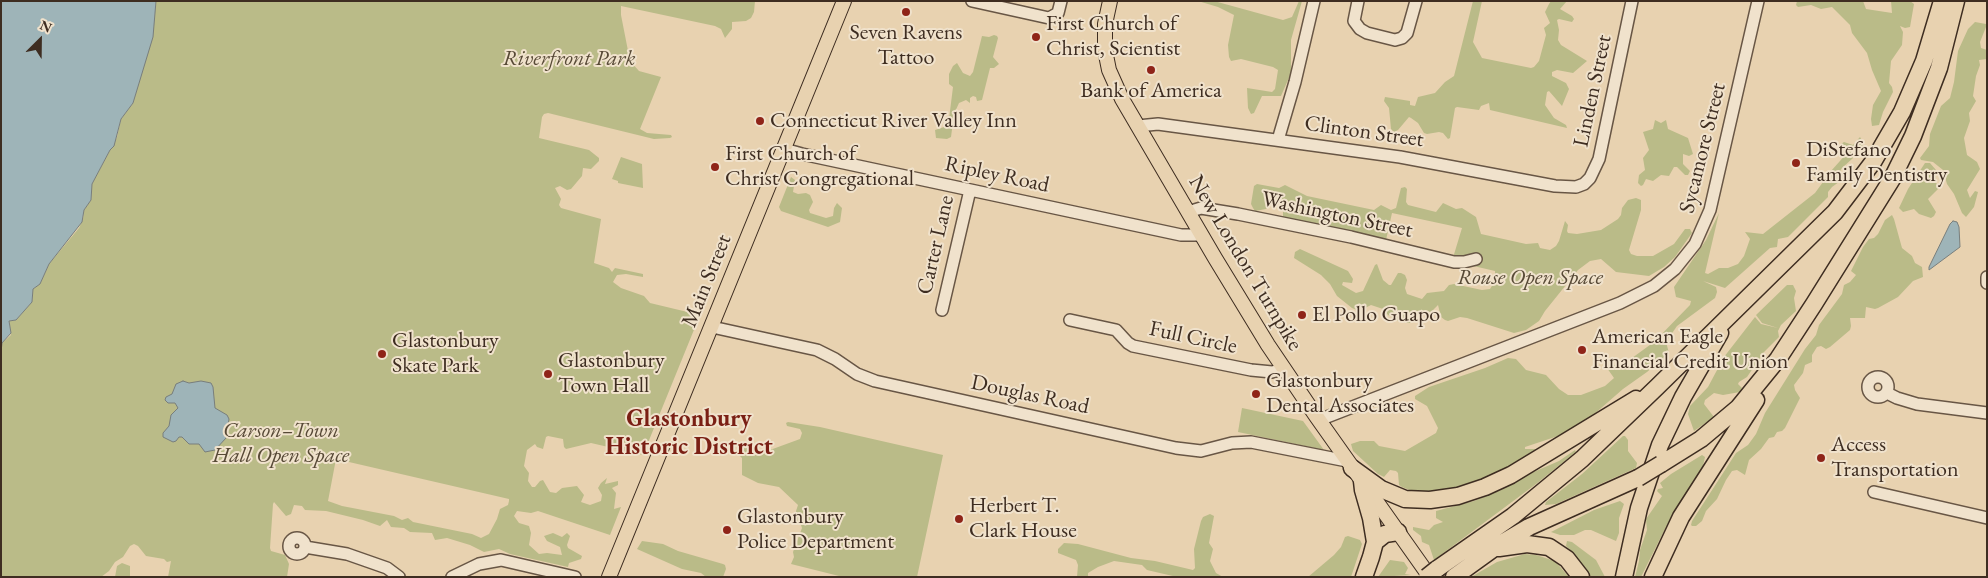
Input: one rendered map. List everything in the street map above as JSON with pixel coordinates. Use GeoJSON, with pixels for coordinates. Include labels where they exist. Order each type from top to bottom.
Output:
{"type":"FeatureCollection","features":[{"type":"Feature","properties":{"kind":"highway"},"geometry":{"type":"LineString","coordinates":[[1432,574],[1512,516],[1560,478],[1605,438],[1830,217],[1873,162],[1893,128],[1910,95],[1930,44],[1942,1]]}},
{"type":"Feature","properties":{"kind":"highway"},"geometry":{"type":"LineString","coordinates":[[1653,577],[1681,517],[1774,371],[1903,157],[1936,76],[1956,1]]}},
{"type":"Feature","properties":{"kind":"highway"},"geometry":{"type":"LineString","coordinates":[[1624,577],[1639,508],[1660,445],[1683,397],[1727,319]]}},
{"type":"Feature","properties":{"kind":"highway"},"geometry":{"type":"LineString","coordinates":[[1454,577],[1513,536],[1541,521],[1638,478],[1701,439],[1726,419],[1753,390],[1787,347]]}},
{"type":"Feature","properties":{"kind":"highway"},"geometry":{"type":"LineString","coordinates":[[1350,464],[1376,485],[1399,497],[1421,500],[1458,496],[1485,487],[1511,475],[1657,387]]}},
{"type":"Feature","properties":{"kind":"highway"},"geometry":{"type":"LineString","coordinates":[[1362,482],[1375,542],[1364,577]]}},
{"type":"Feature","properties":{"kind":"highway"},"geometry":{"type":"LineString","coordinates":[[1375,542],[1385,534],[1398,532]]}},
{"type":"Feature","properties":{"kind":"highway"},"geometry":{"type":"LineString","coordinates":[[1488,552],[1518,544],[1543,545],[1556,550],[1567,558],[1581,577]]}},
{"type":"Feature","properties":{"kind":"main road","name":"Main Street"},"geometry":{"type":"LineString","coordinates":[[609,577],[844,1]]}},
{"type":"Feature","properties":{"kind":"main road","name":"New London Turnpike"},"geometry":{"type":"LineString","coordinates":[[1110,1],[1104,29],[1106,60],[1117,88],[1138,126],[1284,369],[1398,532],[1432,574]]}},
{"type":"Feature","properties":{"kind":"street"},"geometry":{"type":"LineString","coordinates":[[972,1],[1044,18],[1055,16],[1061,4]]}},
{"type":"Feature","properties":{"kind":"street"},"geometry":{"type":"LineString","coordinates":[[1278,140],[1296,77],[1314,1]]}},
{"type":"Feature","properties":{"kind":"street"},"geometry":{"type":"LineString","coordinates":[[1358,1],[1354,21],[1360,29],[1367,34],[1395,40],[1402,38],[1407,33],[1416,1]]}},
{"type":"Feature","properties":{"kind":"street","name":"Linden Street"},"geometry":{"type":"LineString","coordinates":[[1582,185],[1593,174],[1599,159],[1632,1]]}},
{"type":"Feature","properties":{"kind":"street","name":"Sycamore Street"},"geometry":{"type":"LineString","coordinates":[[1319,420],[1620,303],[1654,286],[1675,269],[1695,244],[1710,210],[1758,1]]}},
{"type":"Feature","properties":{"kind":"street","name":"Clinton Street"},"geometry":{"type":"LineString","coordinates":[[1138,126],[1158,124],[1418,160],[1562,188],[1582,185]]}},
{"type":"Feature","properties":{"kind":"street","name":"Ripley Road"},"geometry":{"type":"LineString","coordinates":[[784,149],[1181,234],[1202,235]]}},
{"type":"Feature","properties":{"kind":"street","name":"Carter Lane"},"geometry":{"type":"LineString","coordinates":[[942,310],[970,190]]}},
{"type":"Feature","properties":{"kind":"street","name":"Washington Street"},"geometry":{"type":"LineString","coordinates":[[1188,212],[1201,208],[1238,214],[1359,239],[1454,262],[1476,259]]}},
{"type":"Feature","properties":{"kind":"street"},"geometry":{"type":"LineString","coordinates":[[1987,277],[1987,283]]}},
{"type":"Feature","properties":{"kind":"street","name":"Full Circle"},"geometry":{"type":"LineString","coordinates":[[1070,320],[1116,330],[1133,346],[1251,370],[1272,372],[1284,369]]}},
{"type":"Feature","properties":{"kind":"street","name":"Douglas Road"},"geometry":{"type":"LineString","coordinates":[[712,327],[817,350],[835,359],[857,374],[875,381],[1176,448],[1201,451],[1232,443],[1251,442],[1350,464]]}},
{"type":"Feature","properties":{"kind":"street"},"geometry":{"type":"LineString","coordinates":[[1887,393],[1917,404],[1987,414]]}},
{"type":"Feature","properties":{"kind":"street"},"geometry":{"type":"LineString","coordinates":[[1874,492],[1987,518]]}},
{"type":"Feature","properties":{"kind":"street"},"geometry":{"type":"LineString","coordinates":[[305,547],[347,554],[387,568],[399,577]]}},
{"type":"Feature","properties":{"kind":"street"},"geometry":{"type":"LineString","coordinates":[[452,577],[479,564],[501,560],[575,577]]}},
{"type":"Feature","properties":{"kind":"green space"},"geometry":{"type":"Polygon","coordinates":[[[156,1],[755,1],[754,12],[751,18],[746,21],[732,22],[732,29],[725,38],[721,29],[715,26],[621,6],[630,61],[639,71],[661,77],[640,129],[647,133],[671,135],[672,137],[654,139],[548,113],[542,117],[539,138],[589,150],[599,158],[599,161],[591,169],[583,168],[582,176],[571,189],[567,190],[560,186],[555,188],[561,199],[559,205],[561,208],[601,219],[594,263],[609,268],[612,272],[615,268],[643,274],[643,277],[626,274],[617,275],[613,282],[621,288],[644,296],[650,303],[700,315],[643,455],[591,443],[566,449],[563,439],[548,436],[546,437],[543,449],[535,444],[527,450],[524,466],[529,473],[528,481],[532,487],[535,487],[543,480],[550,492],[556,493],[562,488],[577,486],[584,495],[581,502],[590,505],[601,501],[602,495],[598,488],[601,483],[607,478],[605,484],[618,481],[618,485],[612,488],[616,493],[614,509],[621,507],[610,535],[538,511],[531,513],[517,511],[514,516],[519,523],[529,526],[531,533],[529,545],[539,554],[562,555],[560,547],[547,541],[544,536],[553,533],[562,537],[567,533],[570,536],[568,548],[582,556],[581,559],[569,563],[568,567],[510,554],[499,549],[484,552],[470,545],[447,538],[435,540],[432,533],[410,532],[404,528],[391,527],[387,520],[380,526],[326,511],[305,510],[302,506],[294,505],[291,514],[286,516],[274,502],[270,548],[271,551],[285,555],[289,564],[287,577],[168,577],[171,561],[167,562],[164,559],[146,556],[134,544],[101,577],[1,577],[2,343],[11,335],[9,321],[16,320],[32,302],[33,289],[40,284],[49,264],[79,228],[84,210],[91,200],[92,184],[117,137],[121,119],[133,103],[153,29],[156,1]],[[336,459],[328,501],[342,506],[394,516],[402,520],[408,518],[413,522],[472,534],[481,538],[489,534],[500,509],[508,505],[509,499],[336,459]]]}},
{"type":"Feature","properties":{"kind":"green space"},"geometry":{"type":"Polygon","coordinates":[[[1198,1],[1214,1],[1283,20],[1292,17],[1299,1],[1302,1],[1291,40],[1291,73],[1281,96],[1262,96],[1254,113],[1251,114],[1248,108],[1247,88],[1272,92],[1275,89],[1278,70],[1241,59],[1231,61],[1228,45],[1234,15],[1218,7],[1198,1]]]}},
{"type":"Feature","properties":{"kind":"green space"},"geometry":{"type":"Polygon","coordinates":[[[1473,1],[1482,1],[1473,42],[1482,58],[1531,68],[1539,61],[1546,35],[1544,28],[1550,23],[1545,12],[1549,4],[1551,1],[1567,1],[1560,9],[1574,19],[1572,22],[1557,20],[1558,40],[1561,45],[1587,61],[1573,73],[1557,70],[1552,72],[1552,76],[1566,83],[1569,89],[1562,106],[1549,91],[1547,92],[1545,105],[1554,118],[1566,125],[1567,128],[1490,110],[1489,103],[1481,106],[1479,110],[1455,108],[1450,138],[1448,139],[1443,133],[1439,132],[1424,133],[1418,123],[1409,117],[1398,130],[1394,132],[1391,129],[1389,108],[1384,101],[1385,97],[1410,101],[1410,105],[1415,106],[1418,97],[1435,93],[1445,82],[1454,76],[1473,1]]]}},
{"type":"Feature","properties":{"kind":"green space"},"geometry":{"type":"Polygon","coordinates":[[[1797,1],[1863,1],[1866,9],[1892,13],[1891,1],[1910,1],[1914,4],[1910,27],[1900,26],[1903,32],[1902,45],[1891,61],[1889,83],[1893,92],[1879,125],[1872,126],[1871,119],[1873,105],[1881,91],[1867,53],[1852,33],[1850,25],[1832,7],[1821,9],[1811,5],[1798,7],[1796,5],[1797,1]]]}},
{"type":"Feature","properties":{"kind":"green space"},"geometry":{"type":"Polygon","coordinates":[[[1975,22],[1986,24],[1980,42],[1981,48],[1987,50],[1987,59],[1979,60],[1980,65],[1973,96],[1976,101],[1969,113],[1970,121],[1964,138],[1967,155],[1977,162],[1980,169],[1967,190],[1970,198],[1975,191],[1978,192],[1974,207],[1966,217],[1947,184],[1943,170],[1933,162],[1921,160],[1920,158],[1929,146],[1930,134],[1941,106],[1950,98],[1958,51],[1968,29],[1975,22]]]}},
{"type":"Feature","properties":{"kind":"green space"},"geometry":{"type":"Polygon","coordinates":[[[994,35],[998,38],[993,57],[999,64],[994,68],[990,68],[982,100],[977,101],[976,97],[973,96],[970,98],[970,103],[966,100],[959,103],[954,114],[951,137],[947,139],[936,138],[935,130],[944,127],[949,119],[953,87],[949,84],[949,74],[953,66],[957,63],[963,73],[970,76],[973,72],[982,36],[989,37],[994,35]]]}},
{"type":"Feature","properties":{"kind":"green space"},"geometry":{"type":"Polygon","coordinates":[[[1655,120],[1661,123],[1666,120],[1668,129],[1688,138],[1693,154],[1689,156],[1683,154],[1683,164],[1690,171],[1688,175],[1685,175],[1677,167],[1674,167],[1669,176],[1661,175],[1653,181],[1646,179],[1641,186],[1638,183],[1639,175],[1645,170],[1643,158],[1649,150],[1643,132],[1653,129],[1655,120]]]}},
{"type":"Feature","properties":{"kind":"green space"},"geometry":{"type":"Polygon","coordinates":[[[1860,137],[1864,144],[1841,169],[1840,174],[1843,179],[1832,187],[1828,192],[1828,197],[1788,237],[1778,239],[1777,247],[1770,248],[1725,288],[1703,281],[1716,287],[1715,298],[1677,326],[1666,342],[1669,353],[1592,416],[1558,436],[1525,447],[1525,449],[1536,449],[1534,452],[1492,477],[1445,492],[1417,493],[1399,485],[1398,473],[1396,471],[1390,470],[1384,477],[1378,474],[1353,451],[1351,444],[1360,441],[1374,441],[1379,446],[1405,451],[1436,433],[1438,428],[1427,406],[1415,399],[1415,396],[1429,387],[1508,358],[1516,359],[1526,370],[1546,375],[1559,389],[1568,395],[1581,395],[1605,386],[1614,378],[1607,368],[1632,358],[1654,342],[1690,305],[1691,301],[1676,297],[1674,287],[1706,240],[1719,213],[1705,273],[1708,274],[1719,268],[1728,268],[1738,264],[1744,256],[1750,239],[1745,232],[1763,234],[1815,193],[1848,152],[1842,148],[1841,144],[1844,142],[1853,145],[1860,137]]]}},
{"type":"Feature","properties":{"kind":"green space"},"geometry":{"type":"Polygon","coordinates":[[[621,157],[642,164],[643,188],[618,183],[618,181],[612,179],[621,157]]]}},
{"type":"Feature","properties":{"kind":"green space"},"geometry":{"type":"Polygon","coordinates":[[[1925,163],[1930,163],[1936,170],[1936,183],[1940,187],[1928,199],[1936,212],[1931,218],[1919,214],[1914,209],[1903,212],[1899,208],[1908,189],[1925,163]]]}},
{"type":"Feature","properties":{"kind":"green space"},"geometry":{"type":"Polygon","coordinates":[[[791,177],[795,180],[793,192],[810,195],[813,202],[809,210],[810,213],[826,218],[833,216],[837,203],[842,208],[840,222],[828,227],[781,211],[779,207],[791,177]]]}},
{"type":"Feature","properties":{"kind":"green space","name":"Rouse Open Space"},"geometry":{"type":"Polygon","coordinates":[[[1257,184],[1279,188],[1285,185],[1307,196],[1374,210],[1381,205],[1391,210],[1396,208],[1401,188],[1405,187],[1407,189],[1406,202],[1408,205],[1436,212],[1443,203],[1456,209],[1462,208],[1476,217],[1481,234],[1526,244],[1538,243],[1540,248],[1550,250],[1559,241],[1565,221],[1568,225],[1568,233],[1577,234],[1601,230],[1618,219],[1622,208],[1628,200],[1636,198],[1641,200],[1641,210],[1629,250],[1631,254],[1653,256],[1674,244],[1685,229],[1690,229],[1692,233],[1675,257],[1664,267],[1649,276],[1616,272],[1601,259],[1590,261],[1578,270],[1539,321],[1526,330],[1514,333],[1460,317],[1448,321],[1441,317],[1438,305],[1431,312],[1420,311],[1418,317],[1410,323],[1400,322],[1388,315],[1383,309],[1371,305],[1359,311],[1352,308],[1337,296],[1330,284],[1321,275],[1294,258],[1295,252],[1300,249],[1348,271],[1353,279],[1352,283],[1343,282],[1342,285],[1356,293],[1363,291],[1377,264],[1383,280],[1389,285],[1391,285],[1398,273],[1401,273],[1405,275],[1407,280],[1405,288],[1407,294],[1422,299],[1427,293],[1444,291],[1449,285],[1454,284],[1482,290],[1490,289],[1495,281],[1495,271],[1452,261],[1462,228],[1392,213],[1386,240],[1283,220],[1283,202],[1280,200],[1274,201],[1266,209],[1255,211],[1251,204],[1254,186],[1257,184]]]}},
{"type":"Feature","properties":{"kind":"green space"},"geometry":{"type":"Polygon","coordinates":[[[1892,215],[1902,248],[1912,256],[1915,263],[1922,267],[1923,277],[1913,281],[1898,297],[1878,308],[1866,307],[1865,318],[1850,318],[1850,330],[1830,347],[1826,349],[1821,346],[1817,347],[1812,355],[1812,362],[1805,365],[1803,373],[1794,385],[1800,398],[1785,428],[1777,432],[1774,437],[1769,438],[1749,460],[1745,475],[1737,470],[1732,471],[1717,499],[1706,511],[1702,521],[1696,526],[1692,526],[1692,521],[1736,453],[1748,445],[1756,434],[1765,413],[1805,349],[1816,335],[1819,325],[1842,294],[1844,285],[1850,282],[1856,275],[1851,271],[1863,247],[1869,239],[1874,238],[1878,234],[1885,220],[1892,215]]]}},
{"type":"Feature","properties":{"kind":"green space"},"geometry":{"type":"Polygon","coordinates":[[[1787,285],[1793,285],[1796,291],[1794,298],[1796,311],[1781,325],[1778,331],[1779,337],[1764,352],[1747,377],[1739,382],[1738,384],[1742,388],[1740,392],[1723,395],[1714,393],[1705,400],[1704,404],[1714,417],[1694,431],[1688,414],[1690,406],[1708,387],[1724,357],[1755,317],[1761,324],[1778,328],[1762,323],[1756,315],[1787,285]]]}},
{"type":"Feature","properties":{"kind":"green space"},"geometry":{"type":"Polygon","coordinates":[[[1242,408],[1303,421],[1324,450],[1238,432],[1242,408]]]}},
{"type":"Feature","properties":{"kind":"green space"},"geometry":{"type":"Polygon","coordinates":[[[786,423],[820,427],[943,455],[917,577],[843,577],[791,564],[794,557],[793,552],[802,528],[801,525],[794,523],[793,520],[798,505],[779,487],[758,483],[742,475],[742,458],[737,453],[742,445],[747,444],[749,448],[759,454],[800,439],[802,433],[800,429],[787,426],[786,423]]]}},
{"type":"Feature","properties":{"kind":"green space"},"geometry":{"type":"Polygon","coordinates":[[[1623,436],[1628,440],[1628,451],[1637,463],[1636,468],[1556,504],[1545,505],[1546,502],[1582,474],[1623,436]]]}},
{"type":"Feature","properties":{"kind":"green space"},"geometry":{"type":"Polygon","coordinates":[[[1575,450],[1576,452],[1536,484],[1434,560],[1429,545],[1422,542],[1421,536],[1413,530],[1413,527],[1429,530],[1434,525],[1443,522],[1436,518],[1436,511],[1474,501],[1501,490],[1529,474],[1559,461],[1575,450]]]}},
{"type":"Feature","properties":{"kind":"green space"},"geometry":{"type":"Polygon","coordinates":[[[1702,455],[1705,457],[1703,466],[1666,527],[1641,577],[1635,577],[1640,550],[1647,530],[1646,519],[1662,496],[1657,491],[1663,488],[1660,483],[1702,455]]]}},
{"type":"Feature","properties":{"kind":"green space"},"geometry":{"type":"Polygon","coordinates":[[[1620,501],[1624,504],[1619,518],[1619,533],[1616,541],[1591,530],[1585,530],[1574,535],[1560,535],[1551,532],[1594,510],[1620,501]]]}},
{"type":"Feature","properties":{"kind":"green space"},"geometry":{"type":"Polygon","coordinates":[[[1210,514],[1214,516],[1209,543],[1213,549],[1210,561],[1216,573],[1223,577],[1177,577],[1147,570],[1142,565],[1114,561],[1088,573],[1088,577],[1077,577],[1078,565],[1076,560],[1058,553],[1058,549],[1064,543],[1078,544],[1131,558],[1155,561],[1193,570],[1195,568],[1194,549],[1201,521],[1203,517],[1210,514]]]}},
{"type":"Feature","properties":{"kind":"green space"},"geometry":{"type":"Polygon","coordinates":[[[1348,536],[1360,540],[1362,544],[1351,577],[1308,577],[1334,555],[1341,547],[1345,537],[1348,536]]]}},
{"type":"Feature","properties":{"kind":"green space"},"geometry":{"type":"Polygon","coordinates":[[[642,541],[663,544],[678,551],[723,564],[726,569],[723,577],[706,577],[701,573],[682,569],[637,549],[642,541]]]}},
{"type":"Feature","properties":{"kind":"green space"},"geometry":{"type":"Polygon","coordinates":[[[1567,541],[1572,542],[1596,560],[1605,577],[1590,577],[1566,546],[1567,541]]]}},
{"type":"Feature","properties":{"kind":"green space"},"geometry":{"type":"Polygon","coordinates":[[[1525,554],[1536,555],[1555,561],[1569,577],[1471,577],[1497,562],[1525,554]]]}},
{"type":"Feature","properties":{"kind":"green space"},"geometry":{"type":"Polygon","coordinates":[[[1390,560],[1404,562],[1408,568],[1405,574],[1411,575],[1378,577],[1390,560]]]}},
{"type":"Feature","properties":{"kind":"green space"},"geometry":{"type":"Polygon","coordinates":[[[122,563],[130,566],[130,577],[115,577],[117,566],[122,563]]]}},
{"type":"Feature","properties":{"kind":"water"},"geometry":{"type":"Polygon","coordinates":[[[1,1],[156,1],[153,37],[133,103],[121,119],[114,146],[92,184],[91,200],[84,210],[82,222],[49,264],[40,284],[33,289],[32,302],[16,320],[9,321],[11,333],[2,343],[1,352],[1,1]]]}},
{"type":"Feature","properties":{"kind":"water"},"geometry":{"type":"Polygon","coordinates":[[[1953,221],[1957,222],[1959,227],[1960,247],[1929,270],[1950,224],[1953,221]]]}},
{"type":"Feature","properties":{"kind":"water"},"geometry":{"type":"Polygon","coordinates":[[[183,381],[189,383],[201,381],[211,383],[215,408],[227,415],[229,419],[226,438],[215,450],[205,452],[199,444],[189,444],[182,437],[173,442],[163,437],[163,433],[169,426],[171,415],[178,408],[175,403],[168,403],[165,400],[166,397],[172,394],[176,384],[183,381]]]}},
{"type":"Feature","properties":{"kind":"place","name":"Seven Ravens Tattoo"},"geometry":{"type":"Point","coordinates":[906,12]}},
{"type":"Feature","properties":{"kind":"place","name":"First Church of Christ, Scientist"},"geometry":{"type":"Point","coordinates":[1036,37]}},
{"type":"Feature","properties":{"kind":"place","name":"Bank of America"},"geometry":{"type":"Point","coordinates":[1151,70]}},
{"type":"Feature","properties":{"kind":"place","name":"Connecticut River Valley Inn"},"geometry":{"type":"Point","coordinates":[760,121]}},
{"type":"Feature","properties":{"kind":"place","name":"DiStefano Family Dentistry"},"geometry":{"type":"Point","coordinates":[1796,163]}},
{"type":"Feature","properties":{"kind":"place","name":"First Church of Christ Congregational"},"geometry":{"type":"Point","coordinates":[715,167]}},
{"type":"Feature","properties":{"kind":"place","name":"El Pollo Guapo"},"geometry":{"type":"Point","coordinates":[1302,315]}},
{"type":"Feature","properties":{"kind":"place","name":"American Eagle Financial Credit Union"},"geometry":{"type":"Point","coordinates":[1582,350]}},
{"type":"Feature","properties":{"kind":"place","name":"Glastonbury Skate Park"},"geometry":{"type":"Point","coordinates":[382,354]}},
{"type":"Feature","properties":{"kind":"place","name":"Glastonbury Town Hall"},"geometry":{"type":"Point","coordinates":[548,374]}},
{"type":"Feature","properties":{"kind":"place","name":"Glastonbury Dental Associates"},"geometry":{"type":"Point","coordinates":[1256,394]}},
{"type":"Feature","properties":{"kind":"place","name":"Access Transportation"},"geometry":{"type":"Point","coordinates":[1821,458]}},
{"type":"Feature","properties":{"kind":"place","name":"Herbert T. Clark House"},"geometry":{"type":"Point","coordinates":[959,519]}},
{"type":"Feature","properties":{"kind":"place","name":"Glastonbury Police Department"},"geometry":{"type":"Point","coordinates":[727,530]}},
{"type":"Feature","properties":{"kind":"district","name":"Glastonbury Historic District"},"geometry":{"type":"Point","coordinates":[689,433]}},
{"type":"Feature","properties":{"kind":"park label","name":"Riverfront Park"},"geometry":{"type":"Point","coordinates":[569,59]}},
{"type":"Feature","properties":{"kind":"park label","name":"Carson–Town Hall Open Space"},"geometry":{"type":"Point","coordinates":[281,444]}}]}
